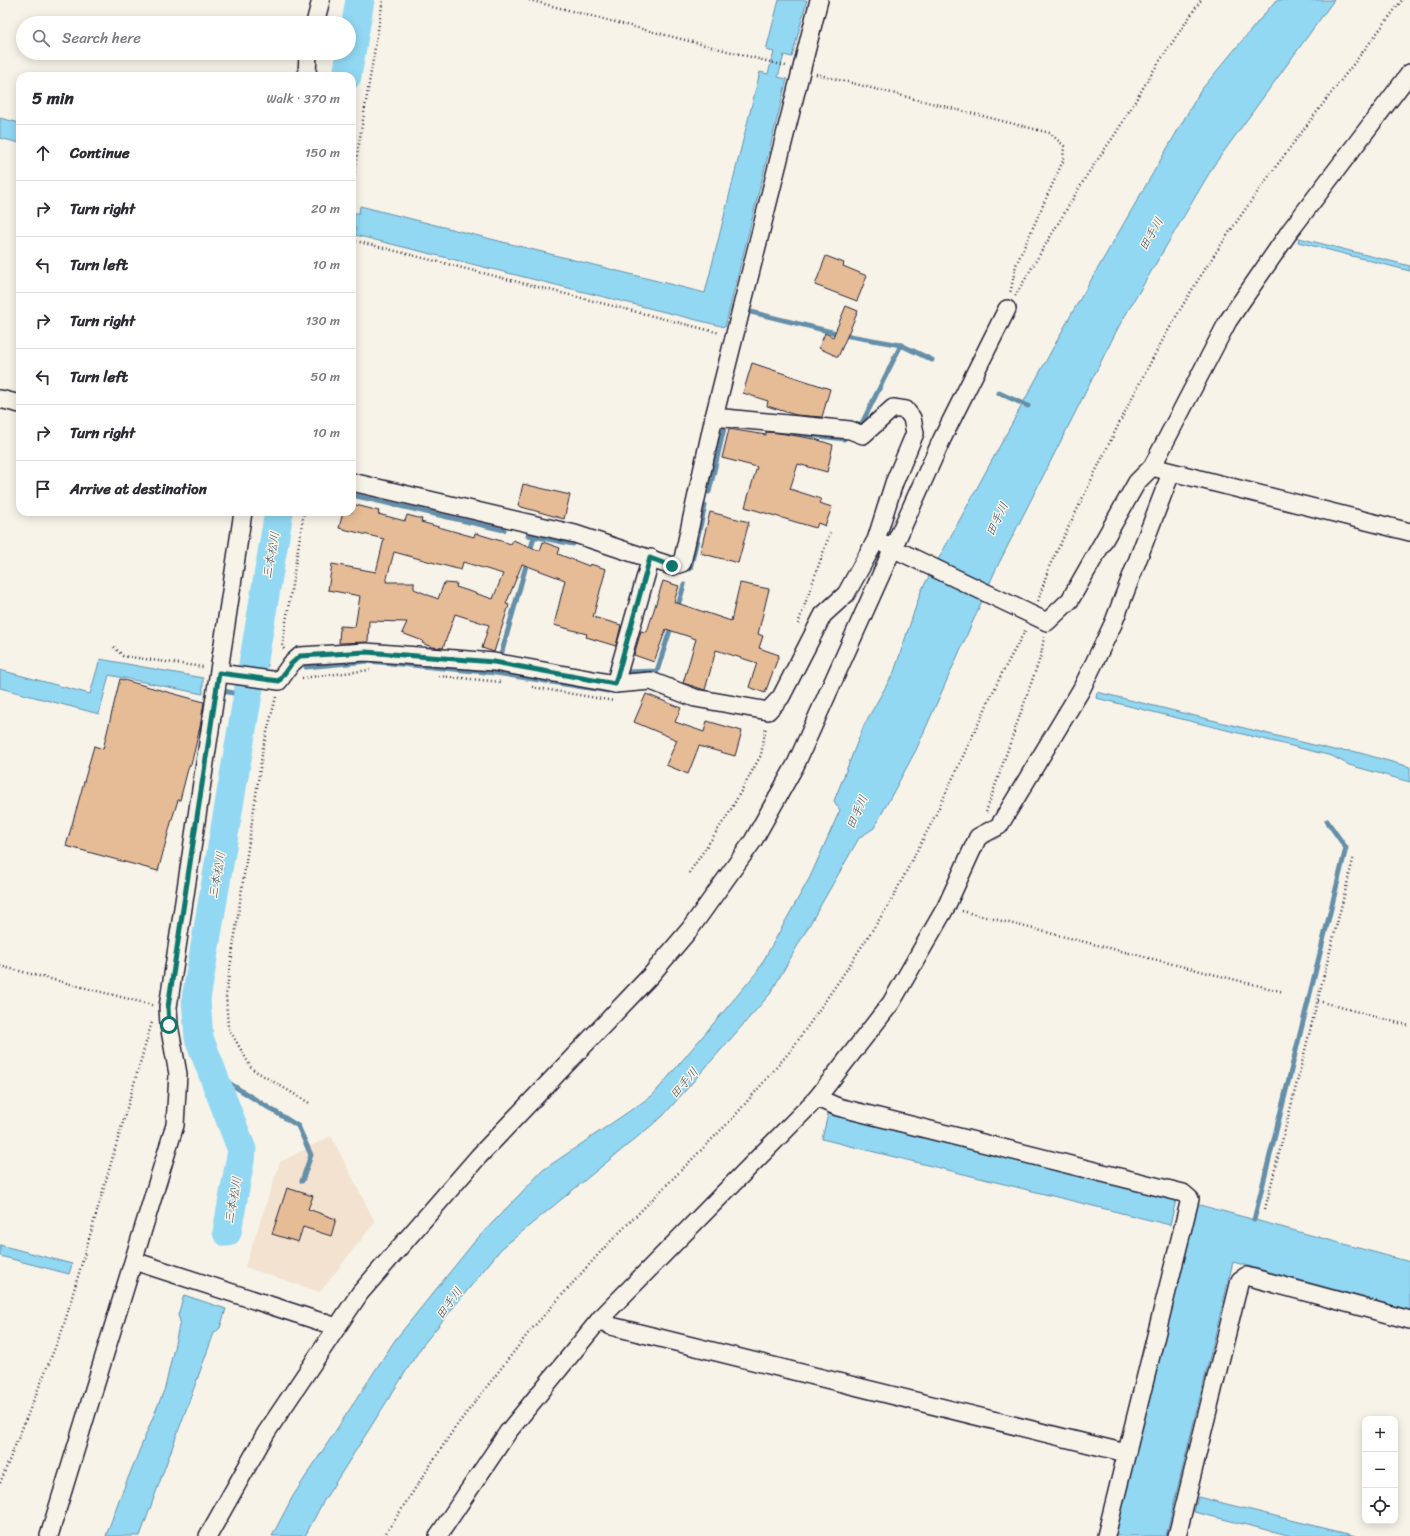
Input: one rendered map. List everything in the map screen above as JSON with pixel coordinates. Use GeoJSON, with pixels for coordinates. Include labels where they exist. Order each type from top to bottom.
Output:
{"type":"FeatureCollection","features":[{"type":"Feature","properties":{"kind":"street"},"geometry":{"type":"LineString","coordinates":[[317,16],[321,0]]}},
{"type":"Feature","properties":{"kind":"street"},"geometry":{"type":"LineString","coordinates":[[356,483],[575,534],[672,566],[682,563],[714,417],[819,0]]}},
{"type":"Feature","properties":{"kind":"street"},"geometry":{"type":"LineString","coordinates":[[307,72],[308,60]]}},
{"type":"Feature","properties":{"kind":"street"},"geometry":{"type":"LineString","coordinates":[[876,540],[1034,616],[1070,600],[1137,482],[1152,467],[1228,321],[1290,231],[1410,74]]}},
{"type":"Feature","properties":{"kind":"street"},"geometry":{"type":"LineString","coordinates":[[208,1536],[266,1433],[360,1293],[479,1156],[651,975],[725,882],[753,841],[796,764],[898,551],[942,439],[1007,309]]}},
{"type":"Feature","properties":{"kind":"street"},"geometry":{"type":"LineString","coordinates":[[0,399],[16,403]]}},
{"type":"Feature","properties":{"kind":"street"},"geometry":{"type":"LineString","coordinates":[[219,673],[279,681],[291,664],[300,656],[366,652],[494,662],[615,684],[651,682],[695,698],[768,711],[781,697],[823,615],[846,594],[876,540],[894,483],[915,433],[912,418],[906,410],[893,408],[863,435],[850,430],[714,417]]}},
{"type":"Feature","properties":{"kind":"street"},"geometry":{"type":"LineString","coordinates":[[1152,467],[1410,532]]}},
{"type":"Feature","properties":{"kind":"street"},"geometry":{"type":"LineString","coordinates":[[438,1536],[508,1432],[600,1320],[817,1098],[892,1003],[946,907],[978,837],[999,826],[1081,690],[1113,624],[1171,473]]}},
{"type":"Feature","properties":{"kind":"street"},"geometry":{"type":"LineString","coordinates":[[49,1536],[175,1125],[178,1074],[169,1025],[163,1007],[219,673],[242,516]]}},
{"type":"Feature","properties":{"kind":"street"},"geometry":{"type":"LineString","coordinates":[[615,684],[650,558]]}},
{"type":"Feature","properties":{"kind":"street"},"geometry":{"type":"LineString","coordinates":[[817,1098],[838,1107],[1183,1193],[1190,1199],[1106,1536]]}},
{"type":"Feature","properties":{"kind":"street"},"geometry":{"type":"LineString","coordinates":[[134,1262],[337,1327]]}},
{"type":"Feature","properties":{"kind":"street"},"geometry":{"type":"LineString","coordinates":[[1177,1536],[1240,1280],[1246,1276],[1410,1320]]}},
{"type":"Feature","properties":{"kind":"street"},"geometry":{"type":"LineString","coordinates":[[600,1320],[610,1326],[1126,1453]]}},
{"type":"Feature","properties":{"kind":"path"},"geometry":{"type":"LineString","coordinates":[[356,161],[383,0]]}},
{"type":"Feature","properties":{"kind":"path"},"geometry":{"type":"LineString","coordinates":[[529,0],[782,65]]}},
{"type":"Feature","properties":{"kind":"path"},"geometry":{"type":"LineString","coordinates":[[1007,309],[1087,175],[1116,133],[1174,38],[1201,0]]}},
{"type":"Feature","properties":{"kind":"path"},"geometry":{"type":"LineString","coordinates":[[384,1536],[454,1429],[530,1331],[604,1248],[733,1118],[792,1049],[841,978],[890,902],[936,814],[1002,673],[1034,616],[1049,567],[1142,380],[1209,264],[1262,188],[1402,0]]}},
{"type":"Feature","properties":{"kind":"path"},"geometry":{"type":"LineString","coordinates":[[801,70],[1050,133],[1064,146],[1063,161],[1016,265],[1007,309]]}},
{"type":"Feature","properties":{"kind":"path"},"geometry":{"type":"LineString","coordinates":[[356,241],[734,337]]}},
{"type":"Feature","properties":{"kind":"path"},"geometry":{"type":"LineString","coordinates":[[291,664],[282,646],[303,516]]}},
{"type":"Feature","properties":{"kind":"path"},"geometry":{"type":"LineString","coordinates":[[978,837],[1041,655],[1034,616]]}},
{"type":"Feature","properties":{"kind":"path"},"geometry":{"type":"LineString","coordinates":[[114,647],[124,656],[205,667],[219,673]]}},
{"type":"Feature","properties":{"kind":"path"},"geometry":{"type":"LineString","coordinates":[[311,1104],[252,1069],[228,1028],[226,996],[263,748],[279,681],[373,670]]}},
{"type":"Feature","properties":{"kind":"path"},"geometry":{"type":"LineString","coordinates":[[433,675],[509,683]]}},
{"type":"Feature","properties":{"kind":"path"},"geometry":{"type":"LineString","coordinates":[[525,686],[611,702],[620,698],[615,684]]}},
{"type":"Feature","properties":{"kind":"path"},"geometry":{"type":"LineString","coordinates":[[1265,1209],[1354,856]]}},
{"type":"Feature","properties":{"kind":"path"},"geometry":{"type":"LineString","coordinates":[[946,907],[1284,992]]}},
{"type":"Feature","properties":{"kind":"path"},"geometry":{"type":"LineString","coordinates":[[0,966],[163,1007],[151,1022],[63,1328],[0,1483]]}},
{"type":"Feature","properties":{"kind":"path"},"geometry":{"type":"LineString","coordinates":[[1318,1001],[1410,1026]]}},
{"type":"Feature","properties":{"kind":"shaded area"},"geometry":{"type":"Polygon","coordinates":[[[331,1136],[375,1222],[320,1292],[245,1267],[280,1162],[331,1136]]]}},
{"type":"Feature","properties":{"kind":"water"},"geometry":{"type":"Polygon","coordinates":[[[779,0],[807,0],[792,57],[784,55],[778,77],[787,79],[725,327],[356,235],[356,213],[359,213],[360,206],[705,293],[760,72],[768,74],[774,52],[766,50],[779,0]]]}},
{"type":"Feature","properties":{"kind":"water","name":"田手川"},"geometry":{"type":"Polygon","coordinates":[[[1276,0],[1334,0],[1214,165],[1119,326],[996,569],[916,750],[874,828],[859,838],[770,994],[663,1116],[501,1249],[422,1346],[323,1502],[305,1536],[272,1536],[293,1496],[395,1340],[475,1241],[543,1170],[653,1095],[757,972],[810,877],[840,810],[834,801],[864,725],[894,672],[921,591],[1072,313],[1201,90],[1276,0]]]}},
{"type":"Feature","properties":{"kind":"water"},"geometry":{"type":"Polygon","coordinates":[[[0,118],[16,122],[16,142],[0,138],[0,118]]]}},
{"type":"Feature","properties":{"kind":"water"},"geometry":{"type":"Polygon","coordinates":[[[1299,238],[1410,266],[1410,271],[1298,242],[1299,238]]]}},
{"type":"Feature","properties":{"kind":"water"},"geometry":{"type":"Polygon","coordinates":[[[100,659],[203,678],[203,694],[109,675],[99,714],[0,688],[0,670],[90,694],[100,659]]]}},
{"type":"Feature","properties":{"kind":"water"},"geometry":{"type":"Polygon","coordinates":[[[1097,692],[1334,750],[1353,751],[1410,767],[1410,782],[1349,765],[1332,756],[1096,698],[1097,692]]]}},
{"type":"Feature","properties":{"kind":"water"},"geometry":{"type":"Polygon","coordinates":[[[828,1114],[1176,1200],[1170,1225],[822,1139],[828,1114]]]}},
{"type":"Feature","properties":{"kind":"water"},"geometry":{"type":"Polygon","coordinates":[[[1196,1204],[1410,1262],[1410,1310],[1233,1262],[1166,1536],[1114,1536],[1196,1204]]]}},
{"type":"Feature","properties":{"kind":"water"},"geometry":{"type":"Polygon","coordinates":[[[0,1245],[72,1264],[69,1274],[0,1256],[0,1245]]]}},
{"type":"Feature","properties":{"kind":"water"},"geometry":{"type":"Polygon","coordinates":[[[184,1295],[226,1309],[220,1328],[214,1333],[140,1536],[106,1536],[119,1500],[165,1388],[180,1321],[178,1315],[184,1295]]]}},
{"type":"Feature","properties":{"kind":"water"},"geometry":{"type":"Polygon","coordinates":[[[1198,1497],[1356,1536],[1292,1536],[1194,1512],[1198,1497]]]}},
{"type":"Feature","properties":{"kind":"building"},"geometry":{"type":"Polygon","coordinates":[[[826,256],[844,263],[843,266],[867,276],[857,301],[815,285],[826,256]]]}},
{"type":"Feature","properties":{"kind":"building"},"geometry":{"type":"Polygon","coordinates":[[[846,306],[858,311],[838,357],[819,348],[825,333],[833,337],[846,306]]]}},
{"type":"Feature","properties":{"kind":"building"},"geometry":{"type":"Polygon","coordinates":[[[752,363],[830,389],[822,417],[796,415],[767,406],[768,401],[743,393],[752,363]]]}},
{"type":"Feature","properties":{"kind":"building"},"geometry":{"type":"Polygon","coordinates":[[[729,429],[766,435],[766,432],[779,433],[815,439],[833,445],[827,472],[798,464],[790,489],[821,499],[819,503],[832,507],[825,526],[818,523],[816,528],[745,507],[757,467],[722,458],[729,429]]]}},
{"type":"Feature","properties":{"kind":"building"},"geometry":{"type":"Polygon","coordinates":[[[523,484],[570,495],[564,519],[518,506],[523,484]]]}},
{"type":"Feature","properties":{"kind":"building"},"geometry":{"type":"Polygon","coordinates":[[[356,505],[379,511],[378,514],[405,521],[407,515],[422,519],[421,522],[474,537],[475,533],[511,544],[513,540],[540,551],[543,542],[560,548],[558,554],[589,566],[590,564],[606,569],[593,617],[621,625],[616,646],[586,637],[587,634],[554,625],[565,580],[522,564],[506,604],[509,605],[494,652],[482,648],[489,625],[455,614],[443,648],[432,647],[422,643],[423,641],[402,633],[407,622],[369,621],[368,642],[339,643],[340,626],[355,627],[360,596],[328,590],[332,564],[376,572],[384,539],[339,528],[342,516],[356,516],[356,505]],[[394,552],[386,582],[414,582],[414,589],[438,599],[444,583],[457,584],[456,587],[493,599],[503,574],[463,562],[461,570],[394,552]]]}},
{"type":"Feature","properties":{"kind":"building"},"geometry":{"type":"Polygon","coordinates":[[[710,512],[749,522],[738,563],[700,553],[710,512]]]}},
{"type":"Feature","properties":{"kind":"building"},"geometry":{"type":"Polygon","coordinates":[[[663,581],[679,586],[674,602],[731,621],[740,583],[769,589],[758,634],[763,636],[759,648],[779,655],[765,693],[749,687],[757,663],[716,650],[705,690],[683,683],[696,639],[666,629],[654,662],[634,655],[641,631],[647,632],[663,581]]]}},
{"type":"Feature","properties":{"kind":"building"},"geometry":{"type":"Polygon","coordinates":[[[120,679],[204,702],[191,765],[189,765],[180,800],[178,800],[172,819],[158,871],[66,846],[94,746],[103,749],[120,679]]]}},
{"type":"Feature","properties":{"kind":"building"},"geometry":{"type":"Polygon","coordinates":[[[646,694],[681,708],[675,722],[704,732],[707,721],[742,731],[735,756],[699,746],[688,774],[666,765],[677,740],[634,722],[646,694]]]}},
{"type":"Feature","properties":{"kind":"building"},"geometry":{"type":"Polygon","coordinates":[[[287,1188],[313,1196],[308,1209],[336,1219],[331,1236],[303,1227],[298,1242],[272,1234],[287,1188]]]}},
{"type":"Feature","properties":{"kind":"waterway","name":"三本松川"},"geometry":{"type":"LineString","coordinates":[[356,23],[360,0]]}},
{"type":"Feature","properties":{"kind":"waterway","name":"三本松川"},"geometry":{"type":"LineString","coordinates":[[348,72],[350,60]]}},
{"type":"Feature","properties":{"kind":"waterway"},"geometry":{"type":"LineString","coordinates":[[751,312],[844,335],[901,345],[932,360]]}},
{"type":"Feature","properties":{"kind":"waterway"},"geometry":{"type":"LineString","coordinates":[[861,425],[901,345]]}},
{"type":"Feature","properties":{"kind":"waterway"},"geometry":{"type":"LineString","coordinates":[[999,393],[1028,406]]}},
{"type":"Feature","properties":{"kind":"waterway"},"geometry":{"type":"LineString","coordinates":[[709,492],[725,424],[728,424]]}},
{"type":"Feature","properties":{"kind":"waterway"},"geometry":{"type":"LineString","coordinates":[[795,433],[844,439]]}},
{"type":"Feature","properties":{"kind":"waterway"},"geometry":{"type":"LineString","coordinates":[[356,496],[504,530]]}},
{"type":"Feature","properties":{"kind":"waterway"},"geometry":{"type":"LineString","coordinates":[[690,569],[705,506]]}},
{"type":"Feature","properties":{"kind":"waterway","name":"三本松川"},"geometry":{"type":"LineString","coordinates":[[227,1232],[242,1150],[199,1038],[196,999],[278,516]]}},
{"type":"Feature","properties":{"kind":"waterway"},"geometry":{"type":"LineString","coordinates":[[528,535],[573,544]]}},
{"type":"Feature","properties":{"kind":"waterway"},"geometry":{"type":"LineString","coordinates":[[501,655],[534,537]]}},
{"type":"Feature","properties":{"kind":"waterway"},"geometry":{"type":"LineString","coordinates":[[677,609],[684,585]]}},
{"type":"Feature","properties":{"kind":"waterway"},"geometry":{"type":"LineString","coordinates":[[628,672],[657,671],[672,624]]}},
{"type":"Feature","properties":{"kind":"waterway"},"geometry":{"type":"LineString","coordinates":[[306,667],[368,661],[496,673],[608,691]]}},
{"type":"Feature","properties":{"kind":"waterway"},"geometry":{"type":"LineString","coordinates":[[253,665],[266,665]]}},
{"type":"Feature","properties":{"kind":"waterway"},"geometry":{"type":"LineString","coordinates":[[224,691],[247,696]]}},
{"type":"Feature","properties":{"kind":"waterway"},"geometry":{"type":"LineString","coordinates":[[1254,1220],[1346,848],[1327,821]]}},
{"type":"Feature","properties":{"kind":"waterway"},"geometry":{"type":"LineString","coordinates":[[213,1073],[298,1126],[311,1155],[302,1181]]}},
{"type":"Feature","properties":{"kind":"route"},"geometry":{"type":"LineString","coordinates":[[169,1025],[168,1007],[219,673],[279,681],[291,664],[300,656],[366,652],[494,662],[615,684],[650,558],[672,566]]}}]}
